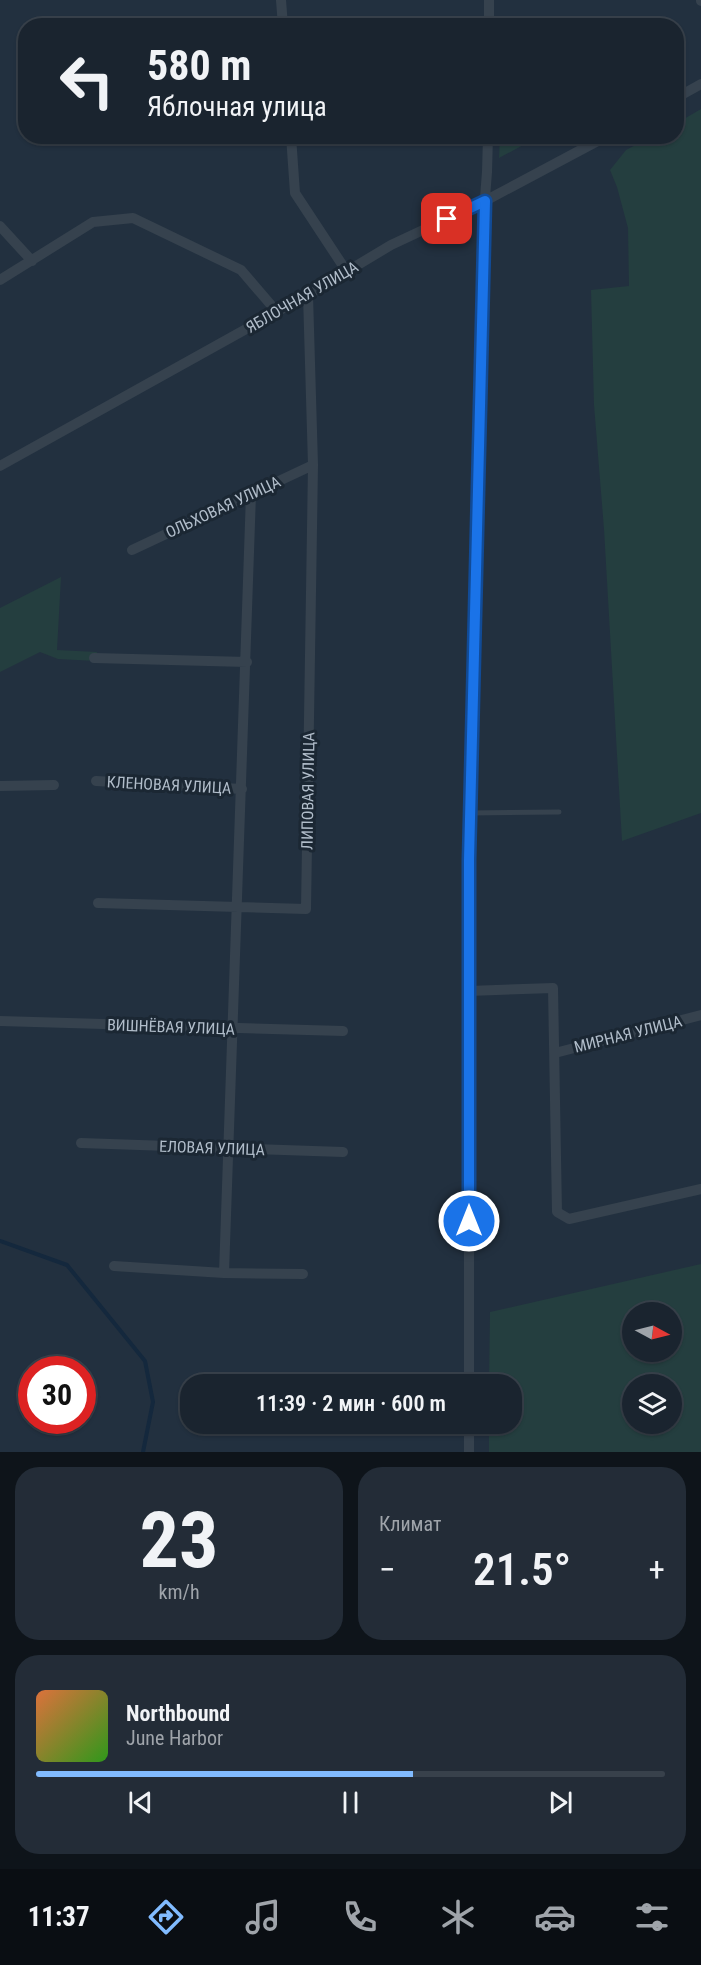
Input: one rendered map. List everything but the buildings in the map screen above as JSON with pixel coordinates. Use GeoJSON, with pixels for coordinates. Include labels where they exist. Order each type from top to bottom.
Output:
{"type":"FeatureCollection","features":[{"type":"Feature","properties":{"kind":"street"},"geometry":{"type":"LineString","coordinates":[[281,0],[282,18]]}},
{"type":"Feature","properties":{"kind":"street"},"geometry":{"type":"LineString","coordinates":[[489,0],[489,18]]}},
{"type":"Feature","properties":{"kind":"street"},"geometry":{"type":"LineString","coordinates":[[684,94],[701,84]]}},
{"type":"Feature","properties":{"kind":"street"},"geometry":{"type":"LineString","coordinates":[[292,144],[296,193],[347,272]]}},
{"type":"Feature","properties":{"kind":"street"},"geometry":{"type":"LineString","coordinates":[[469,1374],[470,813],[488,144]]}},
{"type":"Feature","properties":{"kind":"street","name":"ЯБЛОЧНАЯ УЛИЦА"},"geometry":{"type":"LineString","coordinates":[[0,466],[308,295],[391,245],[485,201],[593,144]]}},
{"type":"Feature","properties":{"kind":"street"},"geometry":{"type":"LineString","coordinates":[[0,280],[93,222],[133,218],[241,270],[277,312]]}},
{"type":"Feature","properties":{"kind":"street"},"geometry":{"type":"LineString","coordinates":[[0,226],[32,261]]}},
{"type":"Feature","properties":{"kind":"street"},"geometry":{"type":"LineString","coordinates":[[308,295],[314,465]]}},
{"type":"Feature","properties":{"kind":"street","name":"ОЛЬХОВАЯ УЛИЦА"},"geometry":{"type":"LineString","coordinates":[[132,550],[314,465]]}},
{"type":"Feature","properties":{"kind":"street","name":"ЛИПОВАЯ УЛИЦА"},"geometry":{"type":"LineString","coordinates":[[98,903],[306,909],[314,465]]}},
{"type":"Feature","properties":{"kind":"street"},"geometry":{"type":"LineString","coordinates":[[224,1273],[247,662],[251,494]]}},
{"type":"Feature","properties":{"kind":"street"},"geometry":{"type":"LineString","coordinates":[[94,658],[247,662]]}},
{"type":"Feature","properties":{"kind":"street","name":"КЛЕНОВАЯ УЛИЦА"},"geometry":{"type":"LineString","coordinates":[[96,782],[242,789]]}},
{"type":"Feature","properties":{"kind":"street"},"geometry":{"type":"LineString","coordinates":[[0,786],[54,785]]}},
{"type":"Feature","properties":{"kind":"street"},"geometry":{"type":"LineString","coordinates":[[469,991],[553,988],[557,1212],[568,1219],[701,1189]]}},
{"type":"Feature","properties":{"kind":"street","name":"МИРНАЯ УЛИЦА"},"geometry":{"type":"LineString","coordinates":[[555,1053],[701,1015]]}},
{"type":"Feature","properties":{"kind":"street","name":"ВИШНЁВАЯ УЛИЦА"},"geometry":{"type":"LineString","coordinates":[[0,1021],[343,1032]]}},
{"type":"Feature","properties":{"kind":"street","name":"ЕЛОВАЯ УЛИЦА"},"geometry":{"type":"LineString","coordinates":[[81,1143],[343,1152]]}},
{"type":"Feature","properties":{"kind":"street"},"geometry":{"type":"LineString","coordinates":[[114,1266],[224,1273],[303,1274]]}},
{"type":"Feature","properties":{"kind":"street"},"geometry":{"type":"LineString","coordinates":[[469,1434],[469,1452]]}},
{"type":"Feature","properties":{"kind":"lane"},"geometry":{"type":"LineString","coordinates":[[470,813],[559,812]]}},
{"type":"Feature","properties":{"kind":"green space"},"geometry":{"type":"Polygon","coordinates":[[[701,109],[701,813],[622,841],[604,529],[594,405],[591,290],[629,286],[628,228],[610,170],[626,150],[638,144],[684,144],[684,119],[701,109]]]}},
{"type":"Feature","properties":{"kind":"green space"},"geometry":{"type":"Polygon","coordinates":[[[500,144],[525,144],[499,158],[500,144]]]}},
{"type":"Feature","properties":{"kind":"green space"},"geometry":{"type":"Polygon","coordinates":[[[61,577],[57,650],[97,652],[96,661],[58,659],[40,652],[0,672],[0,608],[61,577]]]}},
{"type":"Feature","properties":{"kind":"green space"},"geometry":{"type":"Polygon","coordinates":[[[701,1264],[701,1452],[489,1452],[489,1434],[522,1434],[522,1374],[489,1374],[490,1312],[701,1264]]]}},
{"type":"Feature","properties":{"kind":"waterway"},"geometry":{"type":"LineString","coordinates":[[0,1241],[67,1265],[145,1361],[153,1402],[143,1452]]}},
{"type":"Feature","properties":{"kind":"route"},"geometry":{"type":"LineString","coordinates":[[447,219],[485,201],[469,860],[469,1221]]}}]}
